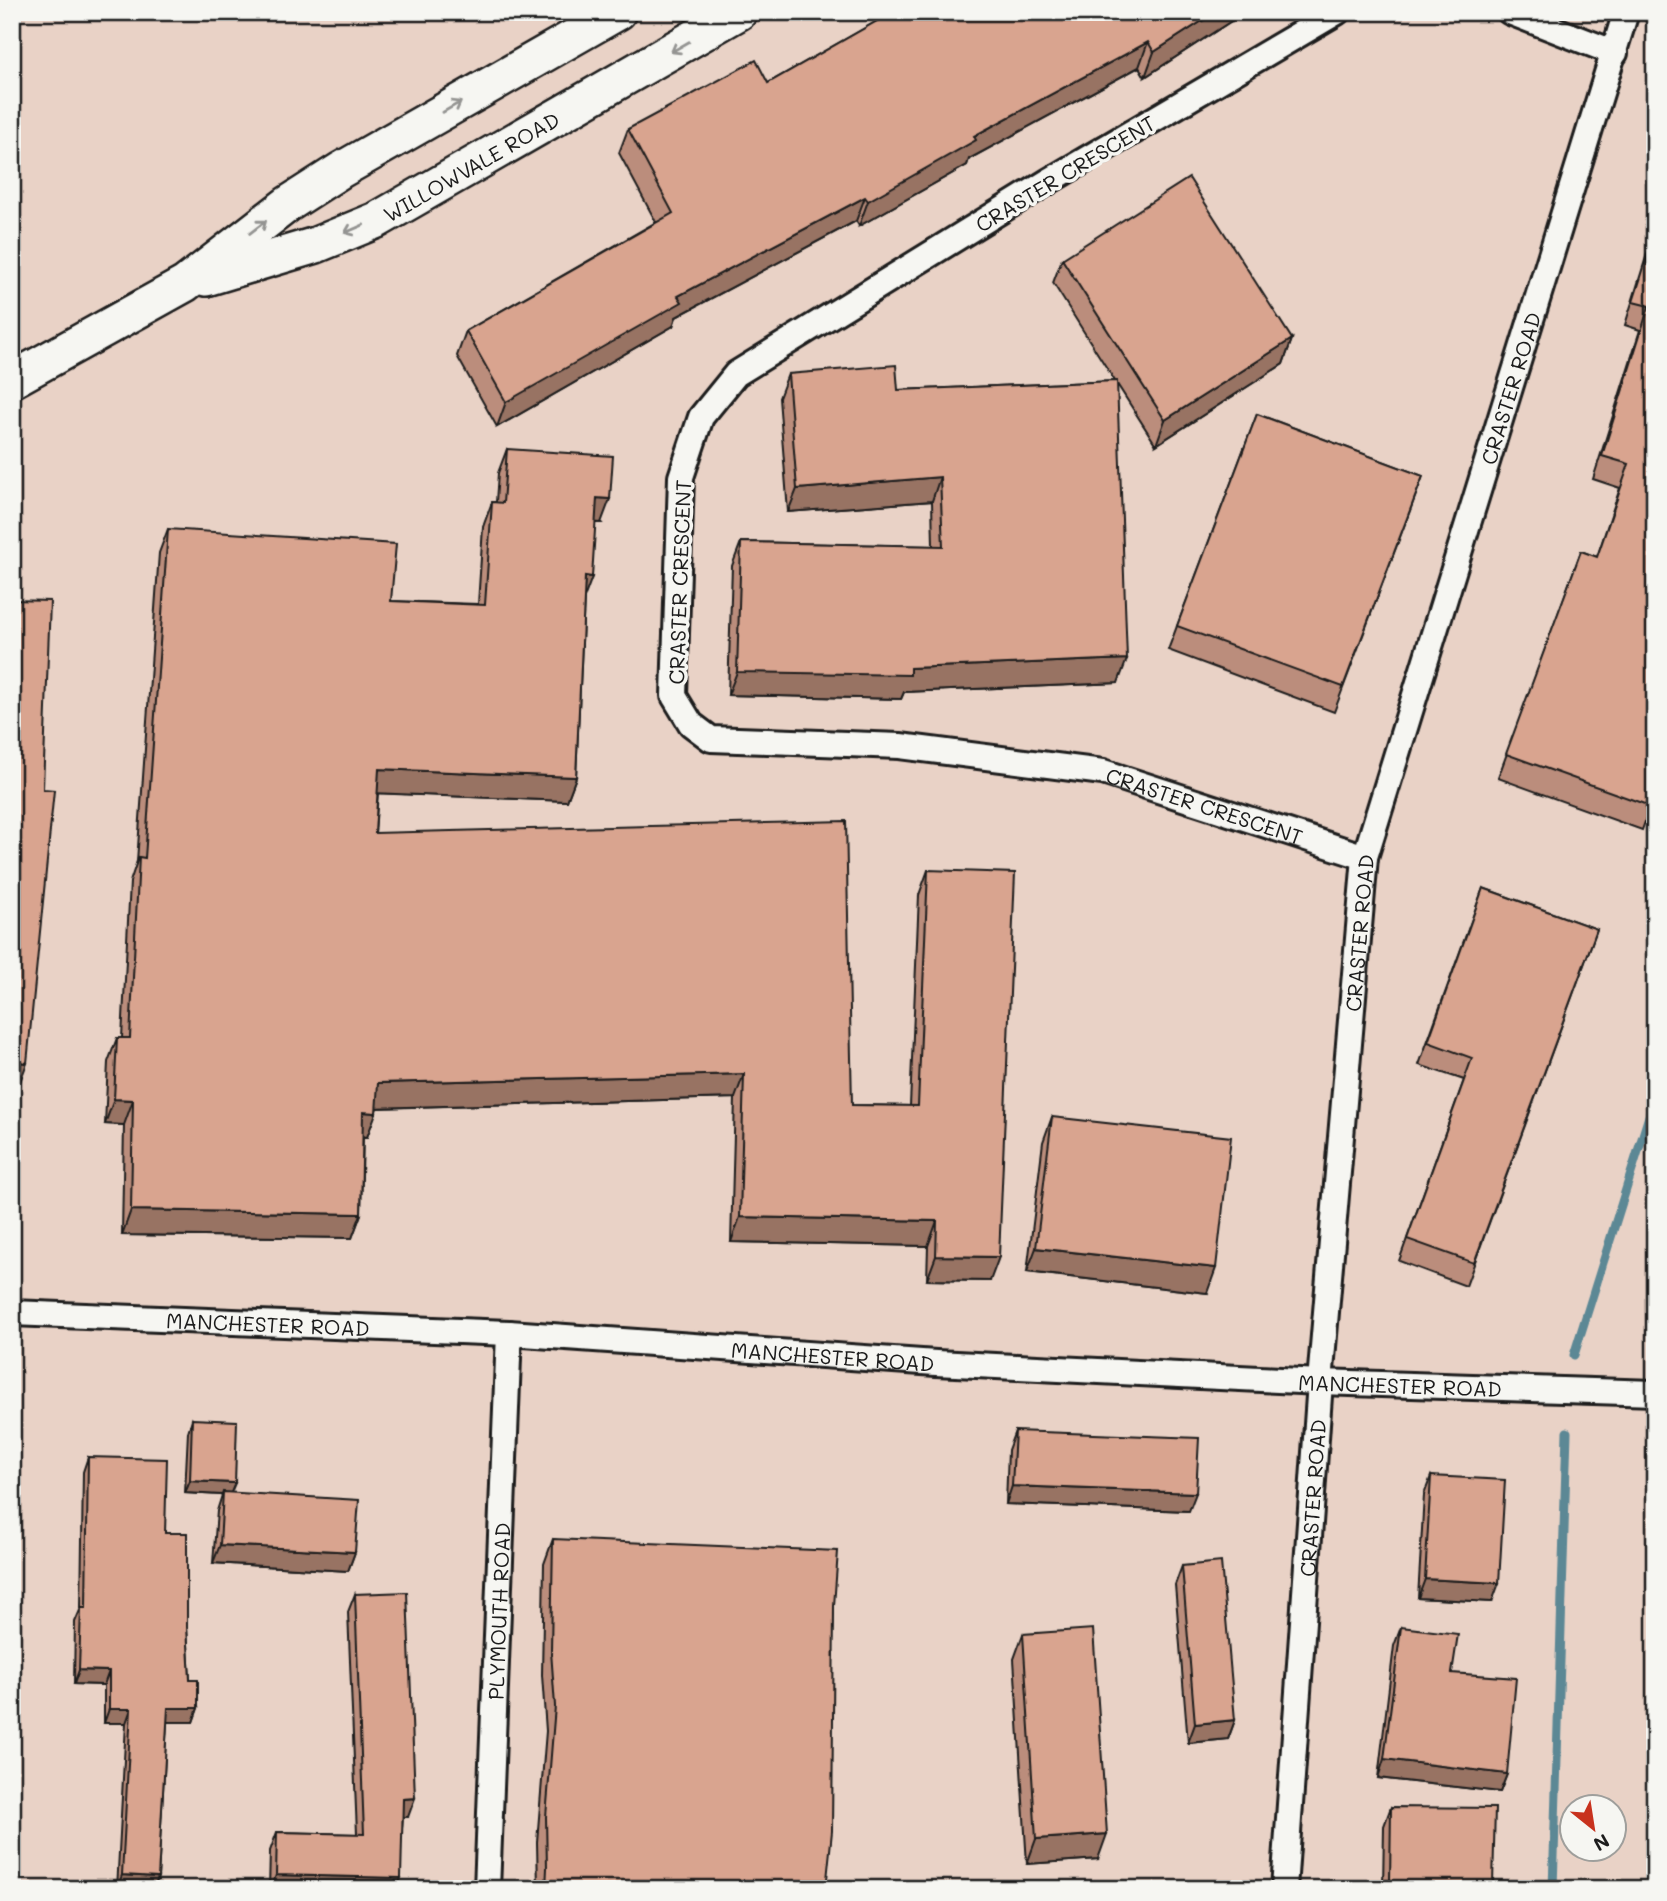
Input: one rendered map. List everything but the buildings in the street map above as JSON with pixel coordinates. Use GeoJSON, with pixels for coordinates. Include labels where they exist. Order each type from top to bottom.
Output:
{"type":"FeatureCollection","features":[{"type":"Feature","properties":{"kind":"main road","name":"WILLOWVALE ROAD"},"geometry":{"type":"LineString","coordinates":[[12,380],[185,284],[288,204],[341,170],[618,12]]}},
{"type":"Feature","properties":{"kind":"main road","name":"WILLOWVALE ROAD"},"geometry":{"type":"LineString","coordinates":[[185,284],[316,245],[377,220],[739,12]]}},
{"type":"Feature","properties":{"kind":"street","name":"CRASTER CRESCENT"},"geometry":{"type":"LineString","coordinates":[[1336,12],[1049,181],[736,374],[701,416],[681,477],[674,696],[691,724],[711,739],[900,746],[1103,772],[1365,857]]}},
{"type":"Feature","properties":{"kind":"street"},"geometry":{"type":"LineString","coordinates":[[1510,12],[1615,53]]}},
{"type":"Feature","properties":{"kind":"street","name":"CRASTER ROAD"},"geometry":{"type":"LineString","coordinates":[[1284,1889],[1320,1382],[1365,857],[1626,12]]}},
{"type":"Feature","properties":{"kind":"street","name":"MANCHESTER ROAD"},"geometry":{"type":"LineString","coordinates":[[12,1313],[509,1333],[936,1363],[1320,1382],[1655,1393]]}},
{"type":"Feature","properties":{"kind":"street","name":"PLYMOUTH ROAD"},"geometry":{"type":"LineString","coordinates":[[487,1889],[509,1333]]}},
{"type":"Feature","properties":{"kind":"shaded area"},"geometry":{"type":"Polygon","coordinates":[[[12,12],[1655,12],[1655,1889],[12,1889],[12,12]]]}},
{"type":"Feature","properties":{"kind":"waterway"},"geometry":{"type":"LineString","coordinates":[[1574,1355],[1655,1097]]}},
{"type":"Feature","properties":{"kind":"waterway"},"geometry":{"type":"LineString","coordinates":[[1553,1889],[1567,1432]]}}]}
